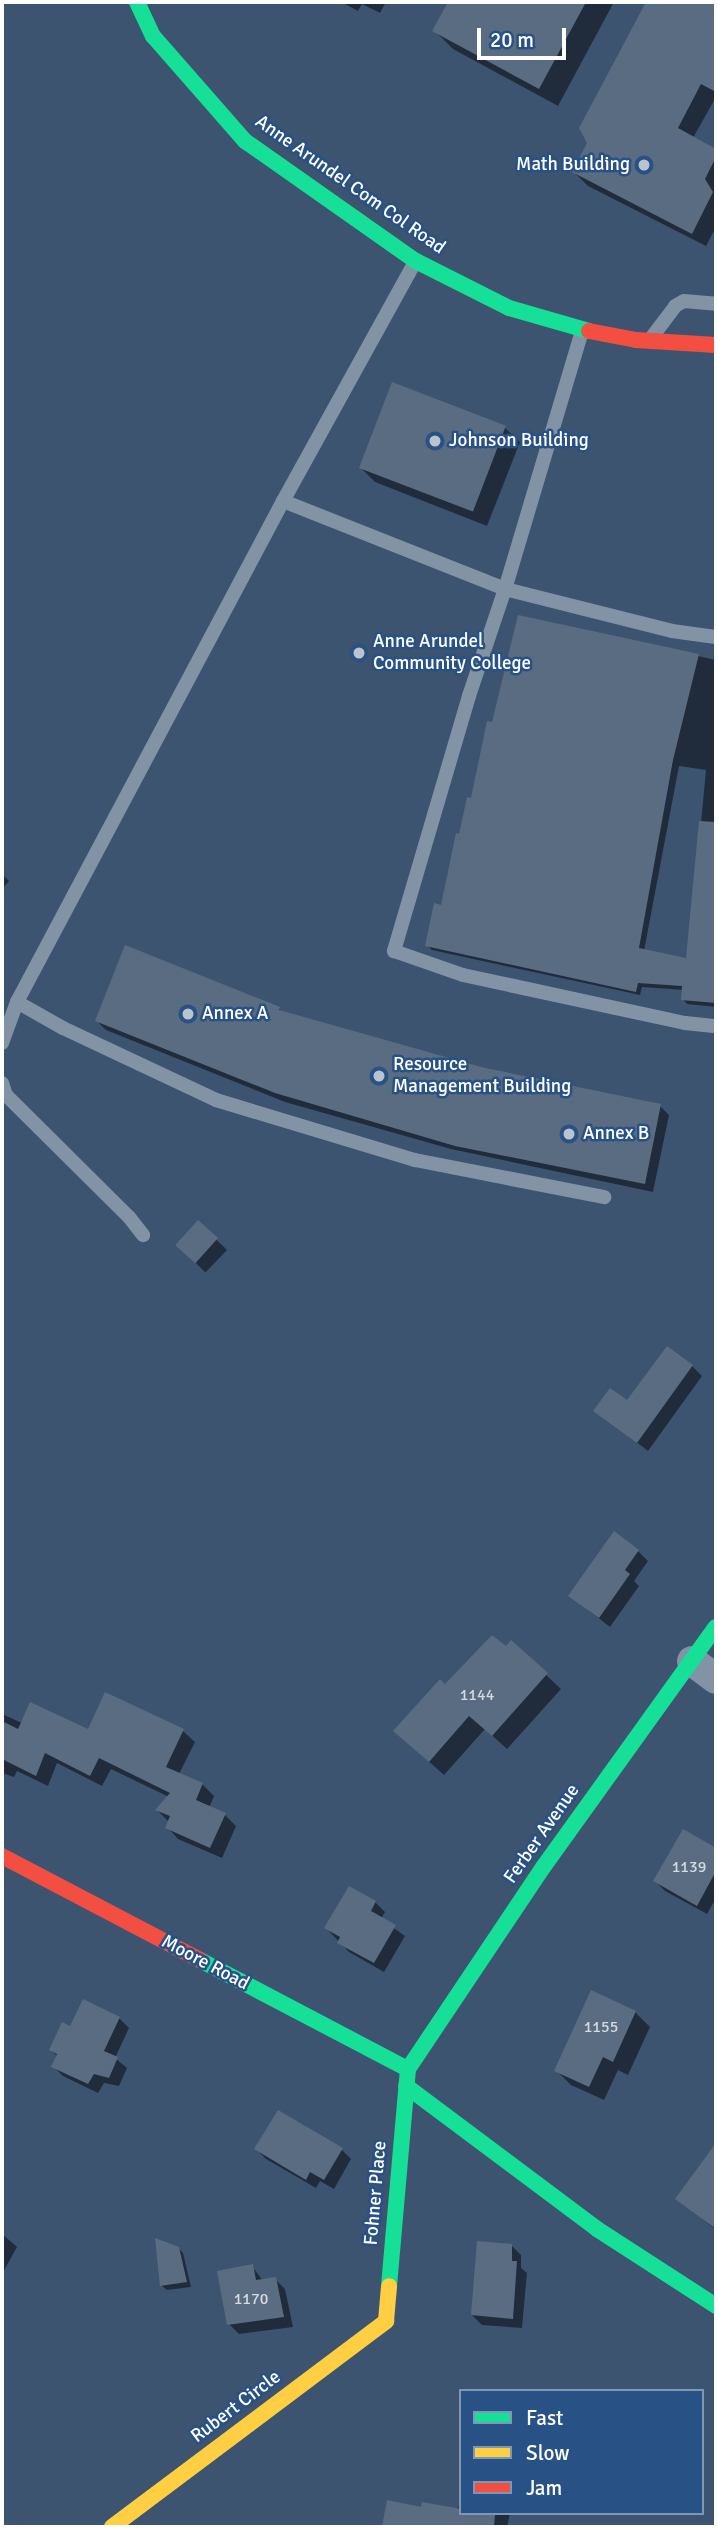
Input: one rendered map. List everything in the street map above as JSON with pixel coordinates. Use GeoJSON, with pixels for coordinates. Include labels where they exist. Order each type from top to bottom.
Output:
{"type":"FeatureCollection","features":[{"type":"Feature","properties":{"kind":"street","name":"Anne Arundel Com Col Road"},"geometry":{"type":"LineString","coordinates":[[137,2],[153,36],[246,141],[415,261],[509,308],[583,330],[649,341],[716,345]]}},
{"type":"Feature","properties":{"kind":"street","name":"Ferber Avenue"},"geometry":{"type":"LineString","coordinates":[[407,2078],[544,1866],[716,1627]]}},
{"type":"Feature","properties":{"kind":"street"},"geometry":{"type":"LineString","coordinates":[[692,1661],[716,1679]]}},
{"type":"Feature","properties":{"kind":"street","name":"Moore Road"},"geometry":{"type":"LineString","coordinates":[[2,1858],[407,2078],[597,2229],[673,2281],[716,2306]]}},
{"type":"Feature","properties":{"kind":"street","name":"Fohner Place"},"geometry":{"type":"LineString","coordinates":[[386,2321],[407,2078]]}},
{"type":"Feature","properties":{"kind":"street","name":"Rubert Circle"},"geometry":{"type":"LineString","coordinates":[[112,2527],[386,2321]]}},
{"type":"Feature","properties":{"kind":"lane"},"geometry":{"type":"LineString","coordinates":[[2,1042],[18,1002],[283,501],[415,261]]}},
{"type":"Feature","properties":{"kind":"lane"},"geometry":{"type":"LineString","coordinates":[[649,341],[675,306],[684,301],[716,304]]}},
{"type":"Feature","properties":{"kind":"lane"},"geometry":{"type":"LineString","coordinates":[[583,330],[505,589],[469,696],[394,951],[463,975],[685,1023],[716,1026]]}},
{"type":"Feature","properties":{"kind":"lane"},"geometry":{"type":"LineString","coordinates":[[283,501],[505,589],[672,631],[716,637]]}},
{"type":"Feature","properties":{"kind":"lane"},"geometry":{"type":"LineString","coordinates":[[18,1002],[63,1028],[216,1100],[415,1160],[604,1196]]}},
{"type":"Feature","properties":{"kind":"lane"},"geometry":{"type":"LineString","coordinates":[[2,1083],[6,1095],[129,1217],[143,1235]]}},
{"type":"Feature","properties":{"kind":"building"},"geometry":{"type":"Polygon","coordinates":[[[448,2],[586,2],[539,89],[432,31],[448,2]]]}},
{"type":"Feature","properties":{"kind":"building"},"geometry":{"type":"Polygon","coordinates":[[[646,2],[716,2],[716,92],[701,84],[678,128],[716,149],[716,157],[705,179],[713,192],[692,234],[572,172],[587,143],[579,128],[646,2]]]}},
{"type":"Feature","properties":{"kind":"building","name":"Johnson Building"},"geometry":{"type":"Polygon","coordinates":[[[392,382],[506,426],[473,512],[359,468],[392,382]]]}},
{"type":"Feature","properties":{"kind":"building"},"geometry":{"type":"Polygon","coordinates":[[[518,615],[699,654],[673,760],[639,948],[686,958],[699,821],[716,822],[716,1003],[681,1000],[682,986],[638,983],[636,992],[425,946],[434,903],[441,905],[456,833],[459,834],[467,797],[471,798],[487,721],[492,722],[518,615]]]}},
{"type":"Feature","properties":{"kind":"building"},"geometry":{"type":"Polygon","coordinates":[[[125,945],[280,1007],[279,1010],[485,1068],[661,1104],[645,1184],[455,1146],[275,1093],[95,1021],[125,945]]]}},
{"type":"Feature","properties":{"kind":"building"},"geometry":{"type":"Polygon","coordinates":[[[198,1220],[218,1238],[195,1263],[175,1245],[198,1220]]]}},
{"type":"Feature","properties":{"kind":"building"},"geometry":{"type":"Polygon","coordinates":[[[667,1346],[693,1365],[637,1443],[593,1411],[610,1388],[627,1400],[667,1346]]]}},
{"type":"Feature","properties":{"kind":"building"},"geometry":{"type":"Polygon","coordinates":[[[614,1531],[639,1550],[625,1570],[630,1574],[599,1618],[568,1596],[614,1531]]]}},
{"type":"Feature","properties":{"kind":"building"},"geometry":{"type":"Polygon","coordinates":[[[492,1635],[506,1646],[511,1640],[548,1673],[492,1736],[469,1716],[429,1762],[393,1731],[440,1679],[445,1684],[492,1635]]]}},
{"type":"Feature","properties":{"kind":"building"},"geometry":{"type":"Polygon","coordinates":[[[105,1692],[184,1729],[166,1767],[203,1783],[196,1800],[226,1813],[210,1848],[165,1828],[170,1816],[155,1810],[170,1793],[99,1758],[90,1776],[45,1753],[36,1776],[2,1759],[2,1721],[18,1729],[30,1702],[88,1729],[105,1692]]]}},
{"type":"Feature","properties":{"kind":"building"},"geometry":{"type":"Polygon","coordinates":[[[683,1829],[716,1848],[716,1871],[697,1906],[653,1881],[683,1829]]]}},
{"type":"Feature","properties":{"kind":"building"},"geometry":{"type":"Polygon","coordinates":[[[349,1886],[376,1901],[371,1911],[396,1925],[374,1963],[337,1943],[340,1937],[324,1928],[349,1886]]]}},
{"type":"Feature","properties":{"kind":"building"},"geometry":{"type":"Polygon","coordinates":[[[591,1990],[636,2011],[613,2062],[603,2057],[589,2087],[554,2071],[591,1990]]]}},
{"type":"Feature","properties":{"kind":"building"},"geometry":{"type":"Polygon","coordinates":[[[83,1999],[120,2017],[104,2051],[118,2057],[109,2078],[94,2074],[88,2084],[51,2067],[57,2054],[49,2050],[62,2022],[70,2026],[83,1999]]]}},
{"type":"Feature","properties":{"kind":"building"},"geometry":{"type":"Polygon","coordinates":[[[278,2110],[343,2148],[324,2180],[310,2172],[306,2180],[254,2149],[278,2110]]]}},
{"type":"Feature","properties":{"kind":"building"},"geometry":{"type":"Polygon","coordinates":[[[716,2143],[716,2229],[675,2199],[716,2143]]]}},
{"type":"Feature","properties":{"kind":"building"},"geometry":{"type":"Polygon","coordinates":[[[155,2238],[179,2247],[187,2282],[160,2286],[155,2238]]]}},
{"type":"Feature","properties":{"kind":"building"},"geometry":{"type":"Polygon","coordinates":[[[477,2241],[512,2244],[512,2261],[517,2261],[513,2319],[471,2315],[477,2241]]]}},
{"type":"Feature","properties":{"kind":"building"},"geometry":{"type":"Polygon","coordinates":[[[253,2264],[256,2280],[276,2277],[284,2317],[227,2325],[217,2271],[253,2264]]]}},
{"type":"Feature","properties":{"kind":"building"},"geometry":{"type":"Polygon","coordinates":[[[387,2500],[421,2507],[422,2502],[459,2509],[459,2515],[495,2515],[494,2527],[382,2527],[387,2500]]]}},
{"type":"Feature","properties":{"kind":"traffic: fast"},"geometry":{"type":"LineString","coordinates":[[137,2],[153,36],[245,141],[416,261],[509,308],[589,331]]}},
{"type":"Feature","properties":{"kind":"traffic: fast"},"geometry":{"type":"LineString","coordinates":[[389,2286],[408,2069],[544,1866],[716,1627]]}},
{"type":"Feature","properties":{"kind":"traffic: fast"},"geometry":{"type":"LineString","coordinates":[[200,1960],[408,2069]]}},
{"type":"Feature","properties":{"kind":"traffic: fast"},"geometry":{"type":"LineString","coordinates":[[406,2086],[597,2229],[716,2306]]}},
{"type":"Feature","properties":{"kind":"traffic: slow"},"geometry":{"type":"LineString","coordinates":[[112,2527],[386,2321],[389,2286]]}},
{"type":"Feature","properties":{"kind":"traffic: jam"},"geometry":{"type":"LineString","coordinates":[[589,331],[636,340],[716,345]]}},
{"type":"Feature","properties":{"kind":"traffic: jam"},"geometry":{"type":"LineString","coordinates":[[2,1856],[200,1960]]}},
{"type":"Feature","properties":{"kind":"place","name":"Math Building"},"geometry":{"type":"Point","coordinates":[644,165]}},
{"type":"Feature","properties":{"kind":"place","name":"Johnson Building"},"geometry":{"type":"Point","coordinates":[435,441]}},
{"type":"Feature","properties":{"kind":"place","name":"Anne Arundel Community College"},"geometry":{"type":"Point","coordinates":[359,653]}},
{"type":"Feature","properties":{"kind":"place","name":"Annex A"},"geometry":{"type":"Point","coordinates":[188,1014]}},
{"type":"Feature","properties":{"kind":"place","name":"Resource Management Building"},"geometry":{"type":"Point","coordinates":[379,1076]}},
{"type":"Feature","properties":{"kind":"place","name":"Annex B"},"geometry":{"type":"Point","coordinates":[569,1134]}}]}
